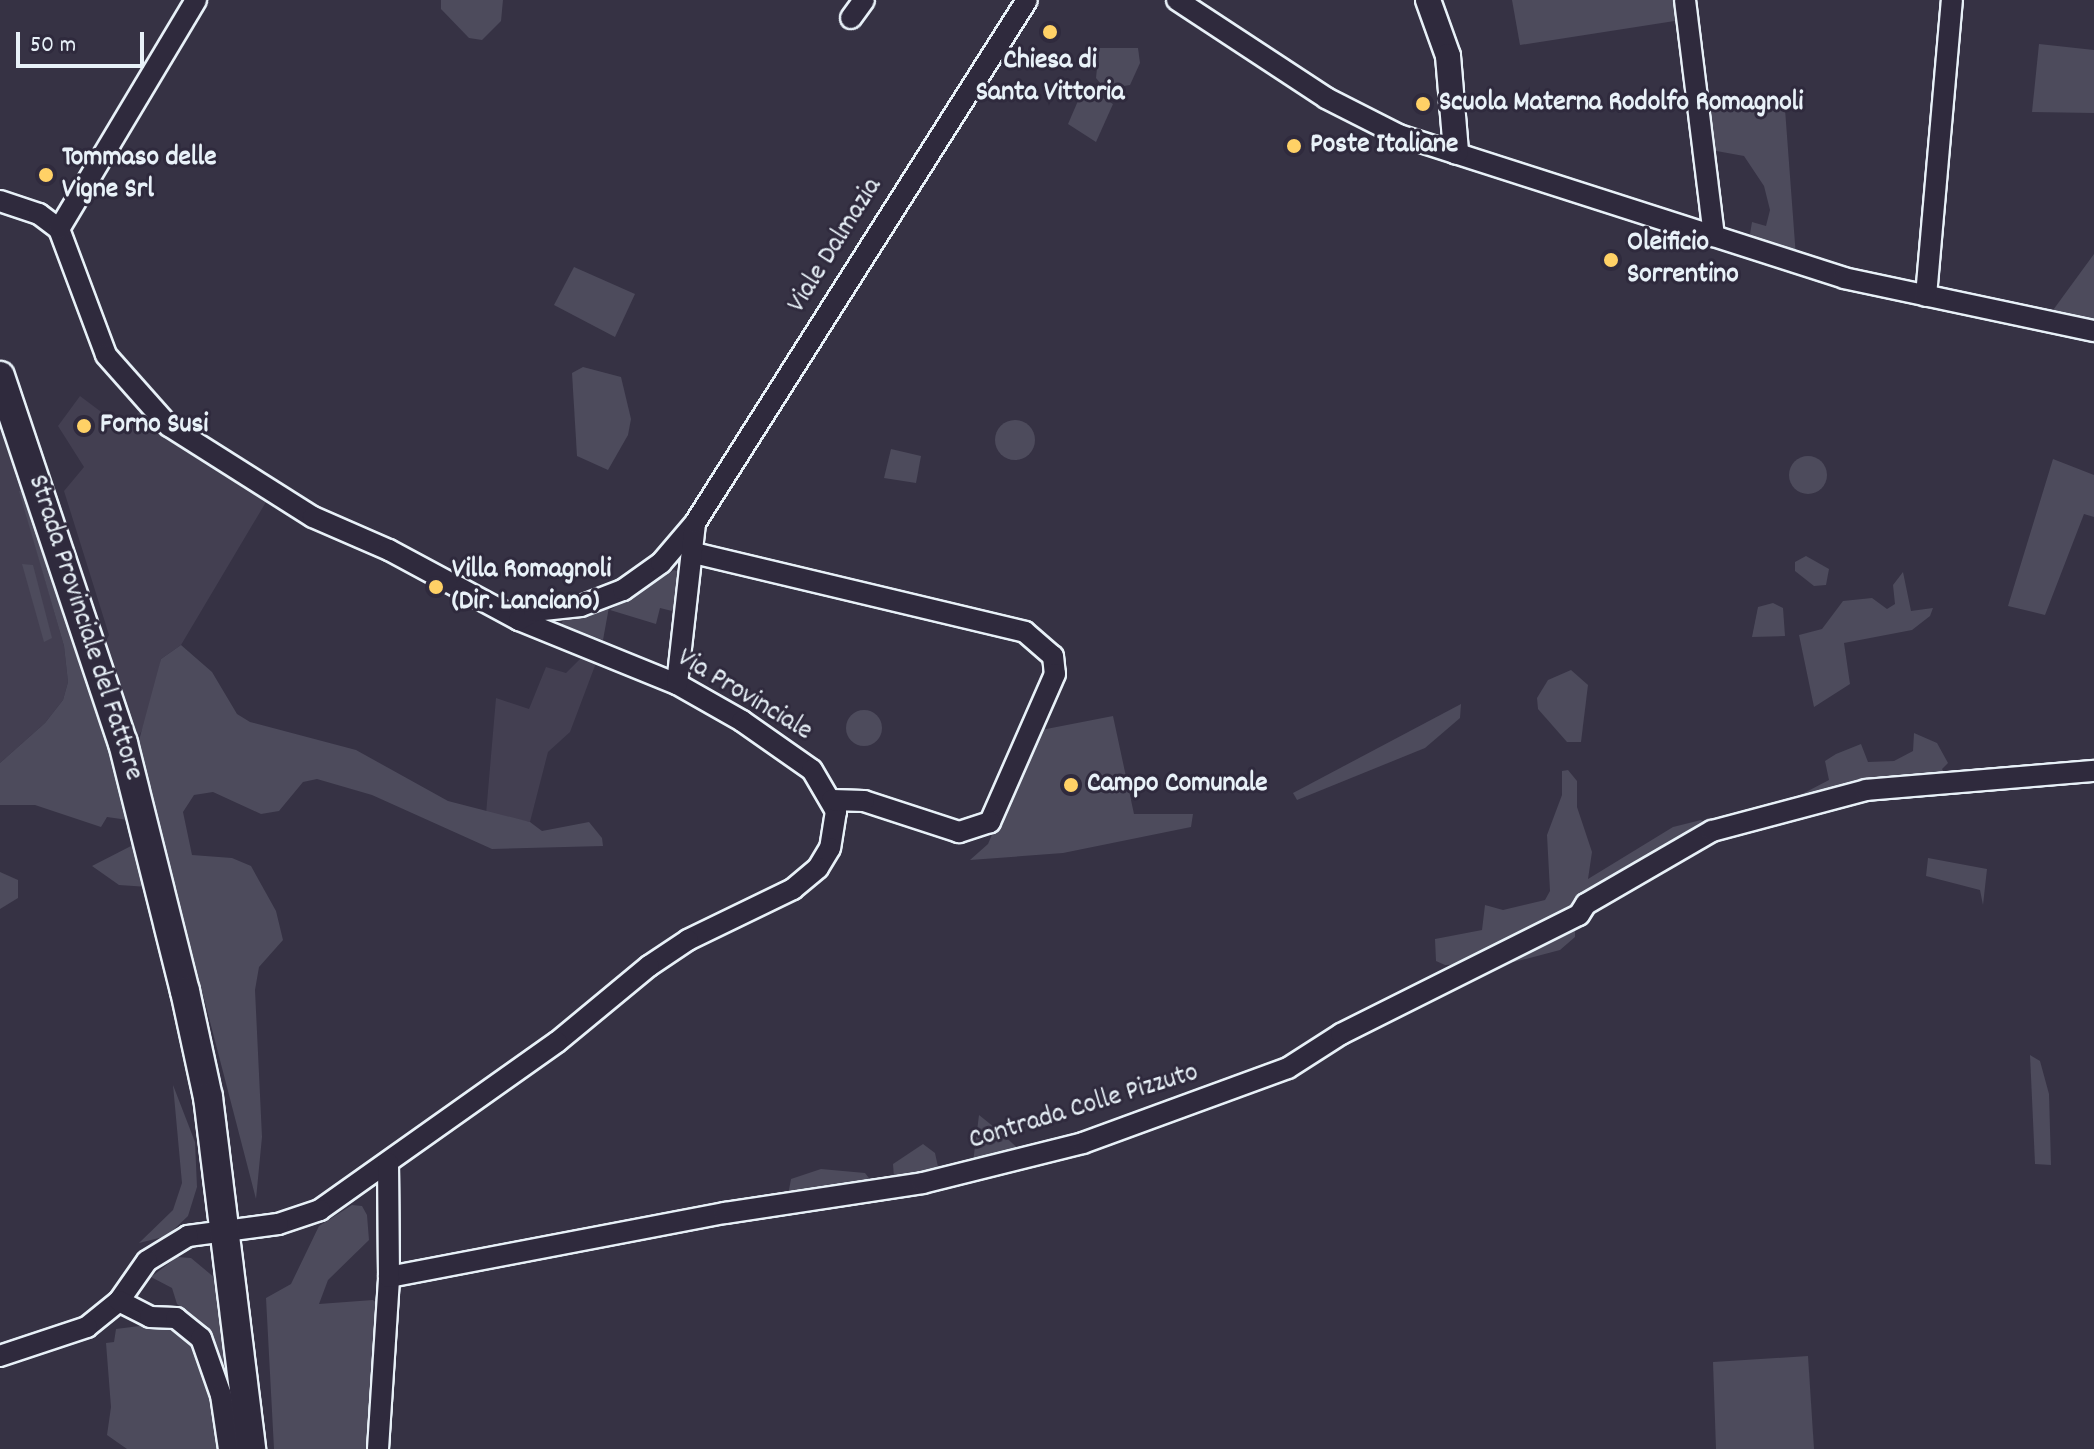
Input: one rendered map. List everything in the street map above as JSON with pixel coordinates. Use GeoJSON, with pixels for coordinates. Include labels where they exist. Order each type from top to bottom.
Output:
{"type":"FeatureCollection","features":[{"type":"Feature","properties":{"kind":"main road","name":"Strada Provinciale del Fattore"},"geometry":{"type":"LineString","coordinates":[[0,376],[123,743],[160,884],[208,1097],[251,1449]]}},
{"type":"Feature","properties":{"kind":"street"},"geometry":{"type":"LineString","coordinates":[[6,208],[39,214],[59,229],[196,0]]}},
{"type":"Feature","properties":{"kind":"street"},"geometry":{"type":"LineString","coordinates":[[851,18],[864,0]]}},
{"type":"Feature","properties":{"kind":"street","name":"Viale Dalmazia"},"geometry":{"type":"LineString","coordinates":[[519,620],[534,611],[581,606],[623,590],[661,563],[695,523],[1027,0]]}},
{"type":"Feature","properties":{"kind":"street"},"geometry":{"type":"LineString","coordinates":[[1177,0],[1361,119],[1844,278],[2094,331]]}},
{"type":"Feature","properties":{"kind":"street"},"geometry":{"type":"LineString","coordinates":[[1428,0],[1448,56],[1456,152]]}},
{"type":"Feature","properties":{"kind":"street"},"geometry":{"type":"LineString","coordinates":[[1685,0],[1714,236]]}},
{"type":"Feature","properties":{"kind":"street"},"geometry":{"type":"LineString","coordinates":[[1926,296],[1952,0]]}},
{"type":"Feature","properties":{"kind":"street","name":"Via Provinciale"},"geometry":{"type":"LineString","coordinates":[[59,229],[106,355],[169,426],[313,517],[389,550],[519,620],[677,684],[792,753],[832,800]]}},
{"type":"Feature","properties":{"kind":"street"},"geometry":{"type":"LineString","coordinates":[[677,684],[695,523]]}},
{"type":"Feature","properties":{"kind":"street"},"geometry":{"type":"LineString","coordinates":[[0,1356],[87,1327],[119,1301],[147,1261],[188,1236],[278,1224],[320,1210],[557,1042],[649,966],[688,940],[802,882],[818,868],[830,848],[836,827],[832,800],[864,801],[959,832],[990,822],[1055,674],[1053,656],[1045,644],[1025,632],[694,553]]}},
{"type":"Feature","properties":{"kind":"street","name":"Contrada Colle Pizzuto"},"geometry":{"type":"LineString","coordinates":[[389,1277],[725,1213],[923,1183],[1083,1143],[1152,1122],[1288,1068],[1341,1034],[1579,915],[1586,904],[1712,831],[1866,790],[2094,771]]}},
{"type":"Feature","properties":{"kind":"street"},"geometry":{"type":"LineString","coordinates":[[378,1449],[389,1277],[388,1163]]}},
{"type":"Feature","properties":{"kind":"street"},"geometry":{"type":"LineString","coordinates":[[119,1301],[150,1317],[176,1318],[201,1338],[221,1395],[229,1449]]}},
{"type":"Feature","properties":{"kind":"shaded area"},"geometry":{"type":"Polygon","coordinates":[[[441,0],[503,0],[501,21],[482,40],[469,38],[441,9],[441,0]]]}},
{"type":"Feature","properties":{"kind":"shaded area"},"geometry":{"type":"Polygon","coordinates":[[[1512,0],[1679,0],[1681,20],[1520,45],[1512,0]]]}},
{"type":"Feature","properties":{"kind":"shaded area"},"geometry":{"type":"Polygon","coordinates":[[[2039,44],[2094,50],[2094,113],[2032,112],[2039,44]]]}},
{"type":"Feature","properties":{"kind":"shaded area"},"geometry":{"type":"Polygon","coordinates":[[[1099,48],[1138,48],[1140,63],[1130,85],[1105,89],[1096,78],[1099,48]]]}},
{"type":"Feature","properties":{"kind":"shaded area"},"geometry":{"type":"Polygon","coordinates":[[[1084,87],[1113,104],[1096,142],[1068,124],[1084,87]]]}},
{"type":"Feature","properties":{"kind":"shaded area"},"geometry":{"type":"Polygon","coordinates":[[[1704,96],[1785,109],[1796,257],[1749,240],[1752,222],[1766,226],[1770,210],[1764,186],[1744,156],[1711,150],[1704,96]]]}},
{"type":"Feature","properties":{"kind":"shaded area"},"geometry":{"type":"Polygon","coordinates":[[[2094,254],[2094,328],[2048,317],[2094,254]]]}},
{"type":"Feature","properties":{"kind":"shaded area"},"geometry":{"type":"Polygon","coordinates":[[[574,267],[635,294],[615,337],[554,305],[574,267]]]}},
{"type":"Feature","properties":{"kind":"shaded area"},"geometry":{"type":"Polygon","coordinates":[[[583,367],[621,377],[631,419],[628,435],[608,470],[577,456],[572,373],[583,367]]]}},
{"type":"Feature","properties":{"kind":"shaded area"},"geometry":{"type":"Polygon","coordinates":[[[80,396],[124,429],[140,411],[188,451],[269,497],[181,645],[161,659],[151,713],[134,745],[104,645],[109,635],[64,491],[84,467],[58,426],[80,396]]]}},
{"type":"Feature","properties":{"kind":"shaded area"},"geometry":{"type":"Polygon","coordinates":[[[0,404],[30,490],[20,492],[64,646],[68,682],[63,700],[45,723],[0,763],[0,404]]]}},
{"type":"Feature","properties":{"kind":"shaded area"},"geometry":{"type":"Polygon","coordinates":[[[1015,420],[1029,426],[1035,440],[1029,454],[1015,460],[1001,454],[995,440],[1001,426],[1015,420]]]}},
{"type":"Feature","properties":{"kind":"shaded area"},"geometry":{"type":"Polygon","coordinates":[[[891,449],[921,456],[916,483],[884,478],[891,449]]]}},
{"type":"Feature","properties":{"kind":"shaded area"},"geometry":{"type":"Polygon","coordinates":[[[1808,456],[1821,462],[1827,475],[1821,488],[1808,494],[1795,488],[1789,475],[1795,462],[1808,456]]]}},
{"type":"Feature","properties":{"kind":"shaded area"},"geometry":{"type":"Polygon","coordinates":[[[2053,459],[2094,475],[2094,517],[2084,514],[2045,615],[2008,606],[2053,459]]]}},
{"type":"Feature","properties":{"kind":"shaded area"},"geometry":{"type":"Polygon","coordinates":[[[30,490],[121,778],[148,887],[119,885],[92,866],[131,846],[134,836],[128,820],[107,817],[101,827],[35,805],[0,805],[0,763],[45,723],[63,700],[68,682],[64,646],[19,491],[30,490]]]}},
{"type":"Feature","properties":{"kind":"shaded area"},"geometry":{"type":"Polygon","coordinates":[[[1806,556],[1829,569],[1826,585],[1814,586],[1795,571],[1795,562],[1806,556]]]}},
{"type":"Feature","properties":{"kind":"shaded area"},"geometry":{"type":"Polygon","coordinates":[[[22,564],[33,565],[52,638],[44,642],[22,564]]]}},
{"type":"Feature","properties":{"kind":"shaded area"},"geometry":{"type":"Polygon","coordinates":[[[674,570],[682,573],[672,629],[672,611],[660,608],[656,624],[610,610],[674,570]]]}},
{"type":"Feature","properties":{"kind":"shaded area"},"geometry":{"type":"Polygon","coordinates":[[[1903,572],[1911,611],[1933,608],[1930,616],[1912,630],[1844,643],[1850,684],[1814,707],[1799,635],[1822,629],[1843,601],[1872,598],[1887,609],[1895,604],[1893,585],[1903,572]]]}},
{"type":"Feature","properties":{"kind":"shaded area"},"geometry":{"type":"Polygon","coordinates":[[[1773,603],[1783,608],[1785,636],[1752,637],[1758,607],[1773,603]]]}},
{"type":"Feature","properties":{"kind":"shaded area"},"geometry":{"type":"Polygon","coordinates":[[[609,607],[603,640],[561,624],[564,619],[609,607]]]}},
{"type":"Feature","properties":{"kind":"shaded area"},"geometry":{"type":"Polygon","coordinates":[[[181,645],[212,672],[237,714],[250,722],[356,750],[448,801],[530,822],[542,831],[589,822],[602,838],[603,846],[492,849],[372,795],[317,779],[303,782],[279,811],[261,814],[213,792],[194,795],[183,812],[192,855],[232,858],[251,866],[276,911],[283,940],[259,967],[255,990],[262,1137],[256,1199],[138,744],[161,659],[181,645]]]}},
{"type":"Feature","properties":{"kind":"shaded area"},"geometry":{"type":"Polygon","coordinates":[[[581,658],[596,663],[570,732],[548,752],[530,822],[486,814],[496,698],[529,709],[546,667],[566,673],[581,658]]]}},
{"type":"Feature","properties":{"kind":"shaded area"},"geometry":{"type":"Polygon","coordinates":[[[1571,670],[1588,685],[1581,742],[1567,742],[1538,709],[1537,698],[1548,680],[1571,670]]]}},
{"type":"Feature","properties":{"kind":"shaded area"},"geometry":{"type":"Polygon","coordinates":[[[1461,704],[1460,718],[1425,748],[1297,800],[1293,793],[1461,704]]]}},
{"type":"Feature","properties":{"kind":"shaded area"},"geometry":{"type":"Polygon","coordinates":[[[864,710],[877,715],[882,728],[877,741],[864,746],[851,741],[846,728],[851,715],[864,710]]]}},
{"type":"Feature","properties":{"kind":"shaded area","name":"Campo Comunale"},"geometry":{"type":"Polygon","coordinates":[[[1113,716],[1134,814],[1193,814],[1191,827],[1063,853],[970,860],[988,844],[1036,731],[1113,716]]]}},
{"type":"Feature","properties":{"kind":"shaded area"},"geometry":{"type":"Polygon","coordinates":[[[1914,733],[1937,743],[1948,763],[1942,769],[1946,776],[1781,805],[1829,780],[1825,761],[1836,754],[1861,744],[1868,762],[1894,761],[1913,751],[1914,733]]]}},
{"type":"Feature","properties":{"kind":"shaded area"},"geometry":{"type":"Polygon","coordinates":[[[1568,770],[1577,781],[1577,807],[1592,852],[1588,879],[1673,827],[1701,820],[1710,826],[1575,923],[1575,937],[1560,950],[1514,962],[1445,965],[1436,961],[1435,939],[1482,930],[1485,905],[1503,910],[1545,900],[1550,891],[1547,835],[1562,795],[1562,771],[1568,770]]]}},
{"type":"Feature","properties":{"kind":"shaded area"},"geometry":{"type":"Polygon","coordinates":[[[1928,858],[1987,869],[1983,905],[1980,890],[1926,876],[1928,858]]]}},
{"type":"Feature","properties":{"kind":"shaded area"},"geometry":{"type":"Polygon","coordinates":[[[0,872],[18,880],[18,898],[0,909],[0,872]]]}},
{"type":"Feature","properties":{"kind":"shaded area"},"geometry":{"type":"Polygon","coordinates":[[[2030,1055],[2040,1061],[2049,1094],[2051,1165],[2035,1164],[2030,1055]]]}},
{"type":"Feature","properties":{"kind":"shaded area"},"geometry":{"type":"Polygon","coordinates":[[[173,1085],[195,1142],[197,1187],[188,1216],[167,1236],[139,1243],[173,1210],[182,1183],[173,1085]]]}},
{"type":"Feature","properties":{"kind":"shaded area"},"geometry":{"type":"Polygon","coordinates":[[[979,1115],[999,1131],[1023,1153],[972,1170],[979,1115]]]}},
{"type":"Feature","properties":{"kind":"shaded area"},"geometry":{"type":"Polygon","coordinates":[[[923,1144],[935,1153],[940,1176],[894,1178],[893,1164],[923,1144]]]}},
{"type":"Feature","properties":{"kind":"shaded area"},"geometry":{"type":"Polygon","coordinates":[[[821,1169],[865,1173],[875,1186],[787,1200],[791,1179],[821,1169]]]}},
{"type":"Feature","properties":{"kind":"shaded area"},"geometry":{"type":"Polygon","coordinates":[[[352,1205],[362,1206],[367,1215],[369,1240],[328,1280],[319,1304],[373,1300],[380,1306],[374,1449],[274,1449],[266,1298],[291,1284],[319,1226],[352,1205]]]}},
{"type":"Feature","properties":{"kind":"shaded area"},"geometry":{"type":"Polygon","coordinates":[[[177,1257],[191,1258],[215,1278],[232,1406],[206,1329],[177,1304],[172,1288],[151,1277],[177,1257]]]}},
{"type":"Feature","properties":{"kind":"shaded area"},"geometry":{"type":"Polygon","coordinates":[[[163,1323],[185,1330],[208,1370],[219,1449],[127,1449],[107,1435],[111,1407],[106,1343],[114,1342],[116,1329],[163,1323]]]}},
{"type":"Feature","properties":{"kind":"shaded area"},"geometry":{"type":"Polygon","coordinates":[[[1808,1356],[1814,1449],[1716,1449],[1713,1362],[1808,1356]]]}},
{"type":"Feature","properties":{"kind":"place","name":"Chiesa di Santa Vittoria"},"geometry":{"type":"Point","coordinates":[1050,32]}},
{"type":"Feature","properties":{"kind":"place","name":"Scuola Materna Rodolfo Romagnoli"},"geometry":{"type":"Point","coordinates":[1423,104]}},
{"type":"Feature","properties":{"kind":"place","name":"Poste Italiane"},"geometry":{"type":"Point","coordinates":[1294,146]}},
{"type":"Feature","properties":{"kind":"place","name":"Tommaso delle Vigne Srl"},"geometry":{"type":"Point","coordinates":[46,175]}},
{"type":"Feature","properties":{"kind":"place","name":"Oleificio Sorrentino"},"geometry":{"type":"Point","coordinates":[1611,260]}},
{"type":"Feature","properties":{"kind":"place","name":"Forno Susi"},"geometry":{"type":"Point","coordinates":[84,426]}},
{"type":"Feature","properties":{"kind":"place","name":"Villa Romagnoli (Dir. Lanciano)"},"geometry":{"type":"Point","coordinates":[436,587]}},
{"type":"Feature","properties":{"kind":"place","name":"Campo Comunale"},"geometry":{"type":"Point","coordinates":[1071,785]}}]}
